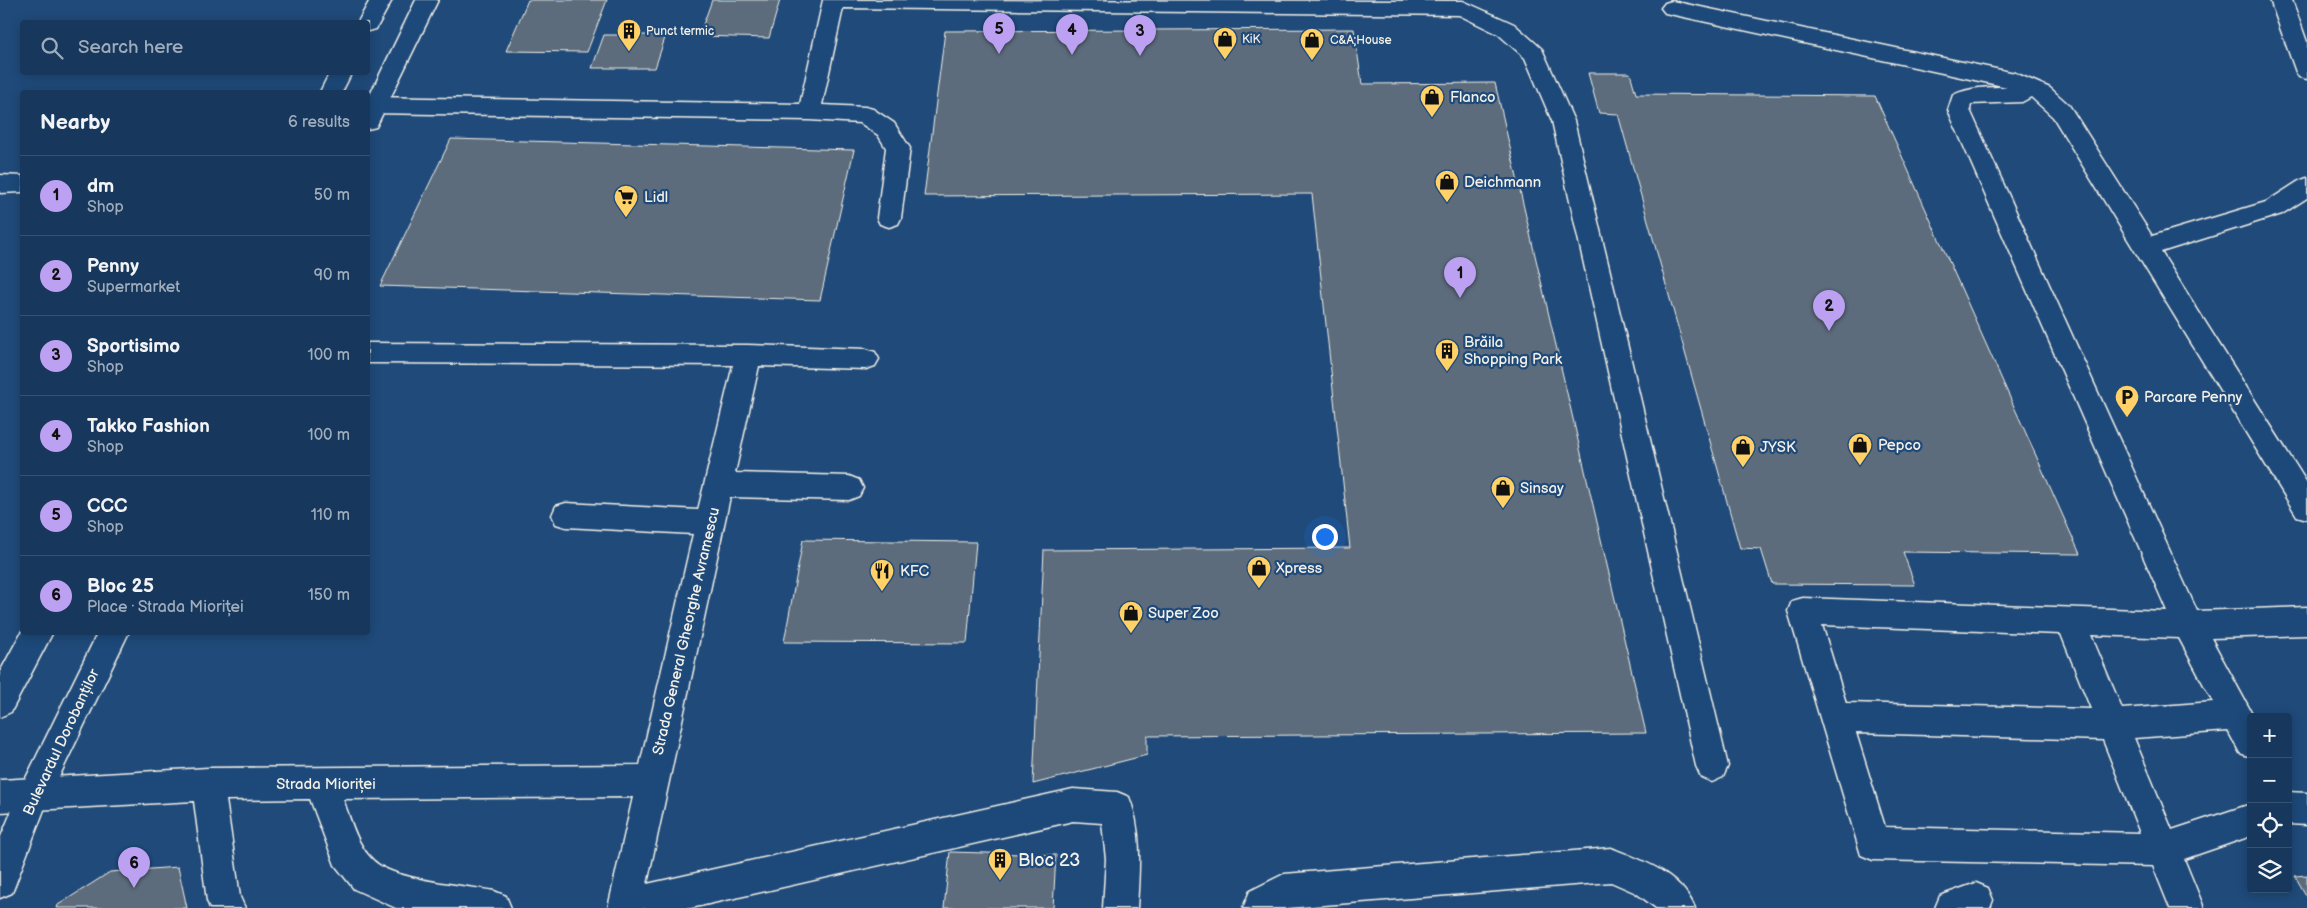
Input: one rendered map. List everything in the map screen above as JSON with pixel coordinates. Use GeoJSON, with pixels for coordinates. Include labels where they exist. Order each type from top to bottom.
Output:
{"type":"FeatureCollection","features":[{"type":"Feature","properties":{"kind":"street"},"geometry":{"type":"LineString","coordinates":[[370,20],[380,0]]}},
{"type":"Feature","properties":{"kind":"street"},"geometry":{"type":"LineString","coordinates":[[427,0],[370,110],[809,112],[864,115],[886,129],[898,148],[889,218]]}},
{"type":"Feature","properties":{"kind":"street"},"geometry":{"type":"LineString","coordinates":[[809,112],[834,0],[1463,8],[1506,29],[1534,54],[1563,121],[1712,766]]}},
{"type":"Feature","properties":{"kind":"street"},"geometry":{"type":"LineString","coordinates":[[2281,0],[2307,72]]}},
{"type":"Feature","properties":{"kind":"street"},"geometry":{"type":"LineString","coordinates":[[1672,8],[2015,81],[2042,94],[2061,111],[2307,507]]}},
{"type":"Feature","properties":{"kind":"street"},"geometry":{"type":"LineString","coordinates":[[332,90],[340,75]]}},
{"type":"Feature","properties":{"kind":"street"},"geometry":{"type":"LineString","coordinates":[[2042,94],[1973,95],[1961,100],[1959,110],[2188,625],[2247,735]]}},
{"type":"Feature","properties":{"kind":"street"},"geometry":{"type":"LineString","coordinates":[[0,184],[20,184]]}},
{"type":"Feature","properties":{"kind":"street"},"geometry":{"type":"LineString","coordinates":[[2147,247],[2274,208],[2307,187]]}},
{"type":"Feature","properties":{"kind":"street"},"geometry":{"type":"LineString","coordinates":[[370,353],[748,355],[866,358]]}},
{"type":"Feature","properties":{"kind":"street","name":"Strada General Gheorghe Avramescu"},"geometry":{"type":"LineString","coordinates":[[625,907],[748,355]]}},
{"type":"Feature","properties":{"kind":"street"},"geometry":{"type":"LineString","coordinates":[[719,485],[849,488]]}},
{"type":"Feature","properties":{"kind":"street"},"geometry":{"type":"LineString","coordinates":[[566,515],[710,523]]}},
{"type":"Feature","properties":{"kind":"street"},"geometry":{"type":"LineString","coordinates":[[2247,821],[2162,850],[1873,843],[1804,611],[2188,625],[2307,621]]}},
{"type":"Feature","properties":{"kind":"street"},"geometry":{"type":"LineString","coordinates":[[2070,620],[2187,908]]}},
{"type":"Feature","properties":{"kind":"street"},"geometry":{"type":"LineString","coordinates":[[0,702],[36,635]]}},
{"type":"Feature","properties":{"kind":"street","name":"Bulevardul Dorobanților"},"geometry":{"type":"LineString","coordinates":[[0,881],[34,795],[113,635]]}},
{"type":"Feature","properties":{"kind":"street"},"geometry":{"type":"LineString","coordinates":[[1836,718],[2112,725],[2236,715]]}},
{"type":"Feature","properties":{"kind":"street","name":"Strada Mioriței"},"geometry":{"type":"LineString","coordinates":[[0,796],[208,784],[321,785],[652,782]]}},
{"type":"Feature","properties":{"kind":"street"},"geometry":{"type":"LineString","coordinates":[[208,784],[224,901],[228,908]]}},
{"type":"Feature","properties":{"kind":"street"},"geometry":{"type":"LineString","coordinates":[[321,785],[347,853],[366,877],[395,891],[494,908]]}},
{"type":"Feature","properties":{"kind":"street"},"geometry":{"type":"LineString","coordinates":[[625,907],[1073,805],[1117,808],[1123,859],[1120,908]]}},
{"type":"Feature","properties":{"kind":"street"},"geometry":{"type":"LineString","coordinates":[[2292,808],[2307,809]]}},
{"type":"Feature","properties":{"kind":"street"},"geometry":{"type":"LineString","coordinates":[[1260,908],[1262,903],[1284,891],[1611,865],[1648,879],[1673,901],[1678,908]]}},
{"type":"Feature","properties":{"kind":"building"},"geometry":{"type":"Polygon","coordinates":[[[528,0],[607,0],[587,52],[506,51],[528,0]]]}},
{"type":"Feature","properties":{"kind":"building"},"geometry":{"type":"Polygon","coordinates":[[[712,0],[780,0],[769,38],[699,36],[712,0]]]}},
{"type":"Feature","properties":{"kind":"building","name":"Brăila Shopping Park"},"geometry":{"type":"Polygon","coordinates":[[[1354,29],[1362,84],[1495,83],[1646,733],[1147,736],[1147,755],[1033,784],[1044,550],[1350,548],[1312,194],[924,196],[945,31],[1354,29]]]}},
{"type":"Feature","properties":{"kind":"building","name":"Punct termic"},"geometry":{"type":"Polygon","coordinates":[[[604,35],[666,35],[655,68],[592,68],[604,35]]]}},
{"type":"Feature","properties":{"kind":"building"},"geometry":{"type":"Polygon","coordinates":[[[1588,73],[1630,73],[1636,94],[1875,96],[2080,554],[1903,552],[1915,585],[1772,584],[1761,549],[1740,548],[1618,114],[1599,113],[1588,73]]]}},
{"type":"Feature","properties":{"kind":"building","name":"Lidl"},"geometry":{"type":"Polygon","coordinates":[[[451,139],[854,150],[820,300],[380,286],[451,139]]]}},
{"type":"Feature","properties":{"kind":"building","name":"KFC"},"geometry":{"type":"Polygon","coordinates":[[[803,540],[976,542],[967,643],[784,642],[803,540]]]}},
{"type":"Feature","properties":{"kind":"building","name":"Bloc 23"},"geometry":{"type":"Polygon","coordinates":[[[950,852],[1056,855],[1053,908],[944,908],[950,852]]]}},
{"type":"Feature","properties":{"kind":"building"},"geometry":{"type":"Polygon","coordinates":[[[178,867],[187,908],[57,908],[58,905],[110,872],[178,867]]]}},
{"type":"Feature","properties":{"kind":"building"},"geometry":{"type":"Polygon","coordinates":[[[2307,875],[2307,897],[2295,876],[2307,875]]]}},
{"type":"Feature","properties":{"kind":"place","name":"Punct termic"},"geometry":{"type":"Point","coordinates":[629,52]}},
{"type":"Feature","properties":{"kind":"place","name":"CCC"},"geometry":{"type":"Point","coordinates":[999,54]}},
{"type":"Feature","properties":{"kind":"place","name":"Takko Fashion"},"geometry":{"type":"Point","coordinates":[1072,55]}},
{"type":"Feature","properties":{"kind":"place","name":"Sportisimo"},"geometry":{"type":"Point","coordinates":[1140,56]}},
{"type":"Feature","properties":{"kind":"place","name":"KiK"},"geometry":{"type":"Point","coordinates":[1225,60]}},
{"type":"Feature","properties":{"kind":"place","name":"C&A;House"},"geometry":{"type":"Point","coordinates":[1312,61]}},
{"type":"Feature","properties":{"kind":"place","name":"Flanco"},"geometry":{"type":"Point","coordinates":[1432,118]}},
{"type":"Feature","properties":{"kind":"place","name":"Deichmann"},"geometry":{"type":"Point","coordinates":[1447,203]}},
{"type":"Feature","properties":{"kind":"place","name":"Lidl"},"geometry":{"type":"Point","coordinates":[626,218]}},
{"type":"Feature","properties":{"kind":"place","name":"dm"},"geometry":{"type":"Point","coordinates":[1460,298]}},
{"type":"Feature","properties":{"kind":"place","name":"Penny"},"geometry":{"type":"Point","coordinates":[1829,331]}},
{"type":"Feature","properties":{"kind":"place","name":"Brăila Shopping Park"},"geometry":{"type":"Point","coordinates":[1447,372]}},
{"type":"Feature","properties":{"kind":"place","name":"Parcare Penny"},"geometry":{"type":"Point","coordinates":[2127,418]}},
{"type":"Feature","properties":{"kind":"place","name":"Pepco"},"geometry":{"type":"Point","coordinates":[1860,466]}},
{"type":"Feature","properties":{"kind":"place","name":"JYSK"},"geometry":{"type":"Point","coordinates":[1743,468]}},
{"type":"Feature","properties":{"kind":"place","name":"Sinsay"},"geometry":{"type":"Point","coordinates":[1503,509]}},
{"type":"Feature","properties":{"kind":"place","name":"Xpress"},"geometry":{"type":"Point","coordinates":[1259,589]}},
{"type":"Feature","properties":{"kind":"place","name":"KFC"},"geometry":{"type":"Point","coordinates":[882,592]}},
{"type":"Feature","properties":{"kind":"place","name":"Super Zoo"},"geometry":{"type":"Point","coordinates":[1131,634]}},
{"type":"Feature","properties":{"kind":"place","name":"Bloc 23"},"geometry":{"type":"Point","coordinates":[1000,881]}},
{"type":"Feature","properties":{"kind":"place","name":"Bloc 25"},"geometry":{"type":"Point","coordinates":[134,888]}}]}
